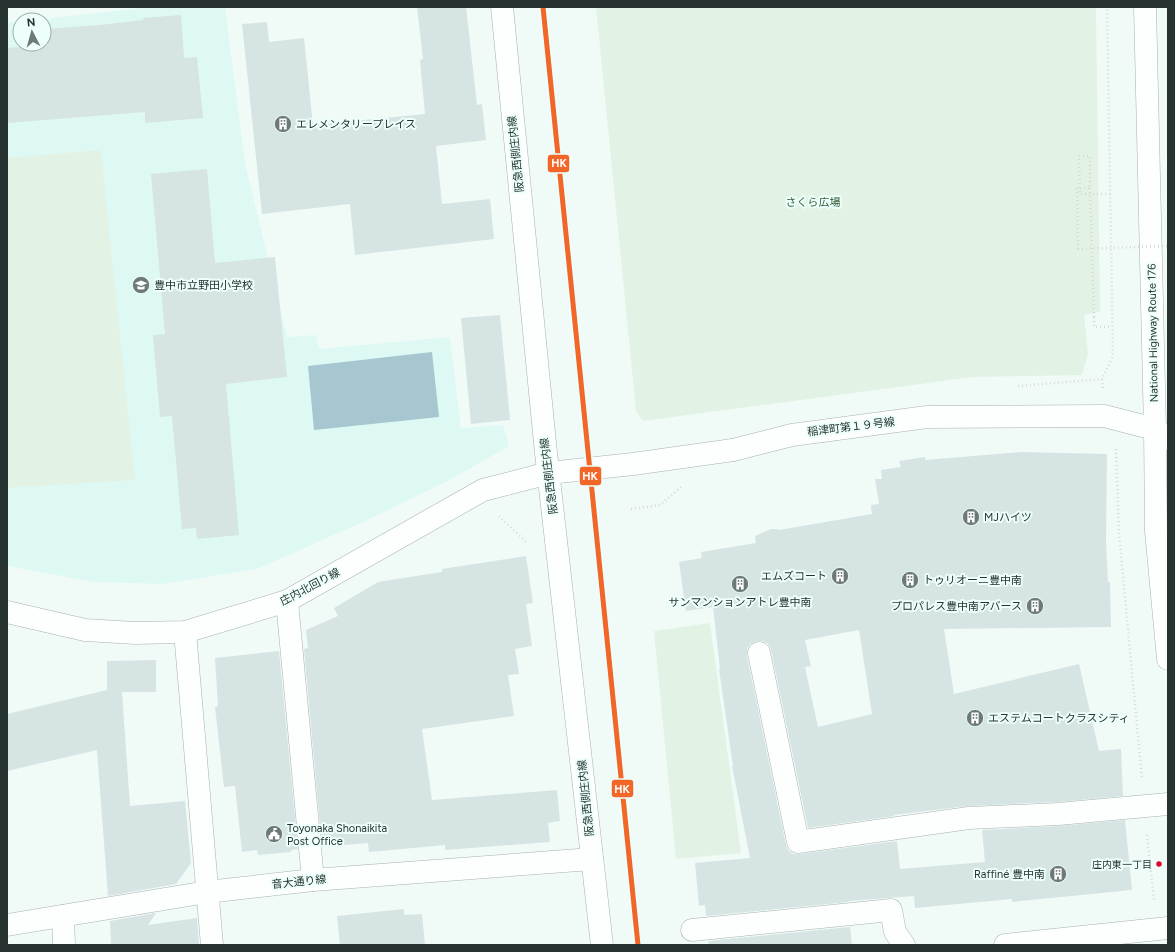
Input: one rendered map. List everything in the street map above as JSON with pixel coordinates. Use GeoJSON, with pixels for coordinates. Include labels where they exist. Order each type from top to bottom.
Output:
{"type":"FeatureCollection","features":[{"type":"Feature","properties":{"kind":"main road","name":"阪急西側庄内線"},"geometry":{"type":"LineString","coordinates":[[502,7],[546,453],[602,945]]}},
{"type":"Feature","properties":{"kind":"main road","name":"National Highway Route 176"},"geometry":{"type":"LineString","coordinates":[[1145,7],[1162,434],[1156,531],[1168,659]]}},
{"type":"Feature","properties":{"kind":"main road","name":"稲津町第１９号線"},"geometry":{"type":"LineString","coordinates":[[549,473],[633,464],[734,450],[792,435],[927,417],[1104,416],[1162,434]]}},
{"type":"Feature","properties":{"kind":"main road","name":"庄内北回り線"},"geometry":{"type":"LineString","coordinates":[[7,612],[85,630],[134,633],[185,632],[287,601],[483,490],[549,473]]}},
{"type":"Feature","properties":{"kind":"main road"},"geometry":{"type":"LineString","coordinates":[[287,601],[313,880]]}},
{"type":"Feature","properties":{"kind":"main road"},"geometry":{"type":"LineString","coordinates":[[185,632],[212,945]]}},
{"type":"Feature","properties":{"kind":"main road"},"geometry":{"type":"LineString","coordinates":[[758,653],[798,842],[969,818],[1058,814],[1168,804]]}},
{"type":"Feature","properties":{"kind":"main road","name":"音大通り線"},"geometry":{"type":"LineString","coordinates":[[7,925],[207,892],[313,880],[592,859]]}},
{"type":"Feature","properties":{"kind":"main road"},"geometry":{"type":"LineString","coordinates":[[692,929],[891,910],[895,932],[904,945]]}},
{"type":"Feature","properties":{"kind":"main road"},"geometry":{"type":"LineString","coordinates":[[63,916],[64,945]]}},
{"type":"Feature","properties":{"kind":"main road"},"geometry":{"type":"LineString","coordinates":[[1005,945],[1162,929]]}},
{"type":"Feature","properties":{"kind":"path"},"geometry":{"type":"LineString","coordinates":[[1104,389],[1102,379],[1113,356],[1107,7]]}},
{"type":"Feature","properties":{"kind":"path"},"geometry":{"type":"LineString","coordinates":[[1110,194],[1088,194],[1080,194],[1079,156],[1090,156],[1090,188],[1094,317],[1094,328],[1112,327]]}},
{"type":"Feature","properties":{"kind":"path"},"geometry":{"type":"LineString","coordinates":[[1090,188],[1077,188],[1078,249],[1168,246]]}},
{"type":"Feature","properties":{"kind":"path"},"geometry":{"type":"LineString","coordinates":[[1113,445],[1116,449],[1119,533],[1144,806],[1162,929]]}},
{"type":"Feature","properties":{"kind":"shaded area","name":"豊中市立野田小学校"},"geometry":{"type":"Polygon","coordinates":[[[151,7],[225,7],[245,163],[287,337],[316,335],[319,349],[450,337],[461,428],[503,425],[509,446],[448,481],[363,522],[257,569],[162,584],[94,582],[7,566],[7,23],[12,22],[12,52],[52,52],[52,18],[151,7]]]}},
{"type":"Feature","properties":{"kind":"shaded area"},"geometry":{"type":"Polygon","coordinates":[[[432,352],[439,417],[314,430],[308,366],[432,352]]]}},
{"type":"Feature","properties":{"kind":"green space","name":"さくら広場"},"geometry":{"type":"Polygon","coordinates":[[[596,7],[1096,7],[1100,312],[1084,315],[1088,354],[1082,375],[973,377],[643,421],[636,411],[596,7]]]}},
{"type":"Feature","properties":{"kind":"green space"},"geometry":{"type":"Polygon","coordinates":[[[101,150],[135,480],[7,488],[7,158],[101,150]]]}},
{"type":"Feature","properties":{"kind":"green space"},"geometry":{"type":"Polygon","coordinates":[[[710,623],[741,853],[676,859],[654,631],[710,623]]]}},
{"type":"Feature","properties":{"kind":"building"},"geometry":{"type":"Polygon","coordinates":[[[417,7],[466,7],[477,105],[482,104],[486,140],[436,146],[442,204],[490,199],[494,239],[355,255],[350,204],[262,214],[242,24],[267,22],[269,42],[304,38],[313,125],[425,114],[420,60],[423,59],[417,7]]]}},
{"type":"Feature","properties":{"kind":"building"},"geometry":{"type":"Polygon","coordinates":[[[181,15],[184,58],[197,57],[203,118],[145,123],[145,112],[7,123],[7,48],[12,48],[12,52],[52,52],[52,29],[143,20],[143,18],[181,15]]]}},
{"type":"Feature","properties":{"kind":"building"},"geometry":{"type":"Polygon","coordinates":[[[207,169],[215,263],[275,257],[287,377],[226,384],[239,535],[197,539],[196,528],[182,529],[172,416],[160,417],[153,335],[165,334],[151,174],[207,169]]]}},
{"type":"Feature","properties":{"kind":"building"},"geometry":{"type":"Polygon","coordinates":[[[500,315],[510,420],[471,424],[461,318],[500,315]]]}},
{"type":"Feature","properties":{"kind":"building"},"geometry":{"type":"Polygon","coordinates":[[[1021,452],[1107,454],[1106,541],[1108,582],[1110,582],[1111,627],[944,629],[954,694],[1079,664],[1099,751],[1121,749],[1123,796],[1057,802],[967,806],[808,828],[771,650],[768,644],[763,641],[757,641],[750,644],[747,649],[747,656],[788,850],[793,854],[800,854],[897,841],[900,869],[985,862],[982,830],[1059,826],[1125,820],[1132,890],[1012,902],[1012,899],[915,908],[914,896],[848,901],[706,916],[705,905],[699,906],[695,863],[750,858],[732,766],[719,669],[713,607],[686,611],[679,562],[702,558],[701,552],[756,543],[755,536],[771,529],[779,530],[872,514],[871,505],[879,504],[875,479],[882,479],[881,470],[901,467],[899,461],[925,457],[925,460],[1021,452]],[[859,630],[805,640],[811,666],[805,667],[818,727],[872,714],[859,630]]]}},
{"type":"Feature","properties":{"kind":"building"},"geometry":{"type":"Polygon","coordinates":[[[526,556],[533,603],[526,604],[532,646],[515,649],[519,674],[508,675],[514,716],[422,729],[432,800],[557,790],[560,821],[548,823],[550,842],[445,850],[445,845],[369,852],[368,843],[322,847],[304,649],[308,648],[306,630],[338,616],[334,608],[378,582],[442,572],[442,569],[526,556]]]}},
{"type":"Feature","properties":{"kind":"building"},"geometry":{"type":"Polygon","coordinates":[[[279,651],[298,849],[291,850],[291,852],[258,855],[257,850],[242,852],[235,786],[224,787],[215,707],[218,706],[215,658],[279,651]]]}},
{"type":"Feature","properties":{"kind":"building"},"geometry":{"type":"Polygon","coordinates":[[[156,660],[156,692],[122,692],[130,806],[185,801],[191,863],[176,884],[108,896],[97,750],[7,771],[7,714],[107,690],[107,661],[156,660]]]}},
{"type":"Feature","properties":{"kind":"building"},"geometry":{"type":"Polygon","coordinates":[[[404,909],[404,915],[422,914],[425,945],[340,945],[337,916],[404,909]]]}},
{"type":"Feature","properties":{"kind":"building"},"geometry":{"type":"Polygon","coordinates":[[[156,913],[148,925],[197,918],[199,945],[111,945],[110,921],[156,913]]]}},
{"type":"Feature","properties":{"kind":"building"},"geometry":{"type":"Polygon","coordinates":[[[850,927],[852,945],[709,945],[708,941],[850,927]]]}},
{"type":"Feature","properties":{"kind":"transit line","name":"HK"},"geometry":{"type":"LineString","coordinates":[[543,7],[638,945]]}},
{"type":"Feature","properties":{"kind":"place","name":"エレメンタリープレイス"},"geometry":{"type":"Point","coordinates":[283,124]}},
{"type":"Feature","properties":{"kind":"place","name":"豊中市立野田小学校"},"geometry":{"type":"Point","coordinates":[141,285]}},
{"type":"Feature","properties":{"kind":"place","name":"MJハイツ"},"geometry":{"type":"Point","coordinates":[971,517]}},
{"type":"Feature","properties":{"kind":"place","name":"エムズコート"},"geometry":{"type":"Point","coordinates":[840,576]}},
{"type":"Feature","properties":{"kind":"place","name":"トゥリオーニ豊中南"},"geometry":{"type":"Point","coordinates":[910,580]}},
{"type":"Feature","properties":{"kind":"place","name":"サンマンションアトレ豊中南"},"geometry":{"type":"Point","coordinates":[740,584]}},
{"type":"Feature","properties":{"kind":"place","name":"プロパレス豊中南アバース"},"geometry":{"type":"Point","coordinates":[1035,606]}},
{"type":"Feature","properties":{"kind":"place","name":"エステムコートクラスシティ"},"geometry":{"type":"Point","coordinates":[975,718]}},
{"type":"Feature","properties":{"kind":"place","name":"Toyonaka Shonaikita Post Office"},"geometry":{"type":"Point","coordinates":[274,834]}},
{"type":"Feature","properties":{"kind":"place","name":"庄内東一丁目"},"geometry":{"type":"Point","coordinates":[1159,864]}},
{"type":"Feature","properties":{"kind":"place","name":"Raffiné 豊中南"},"geometry":{"type":"Point","coordinates":[1058,874]}}]}
